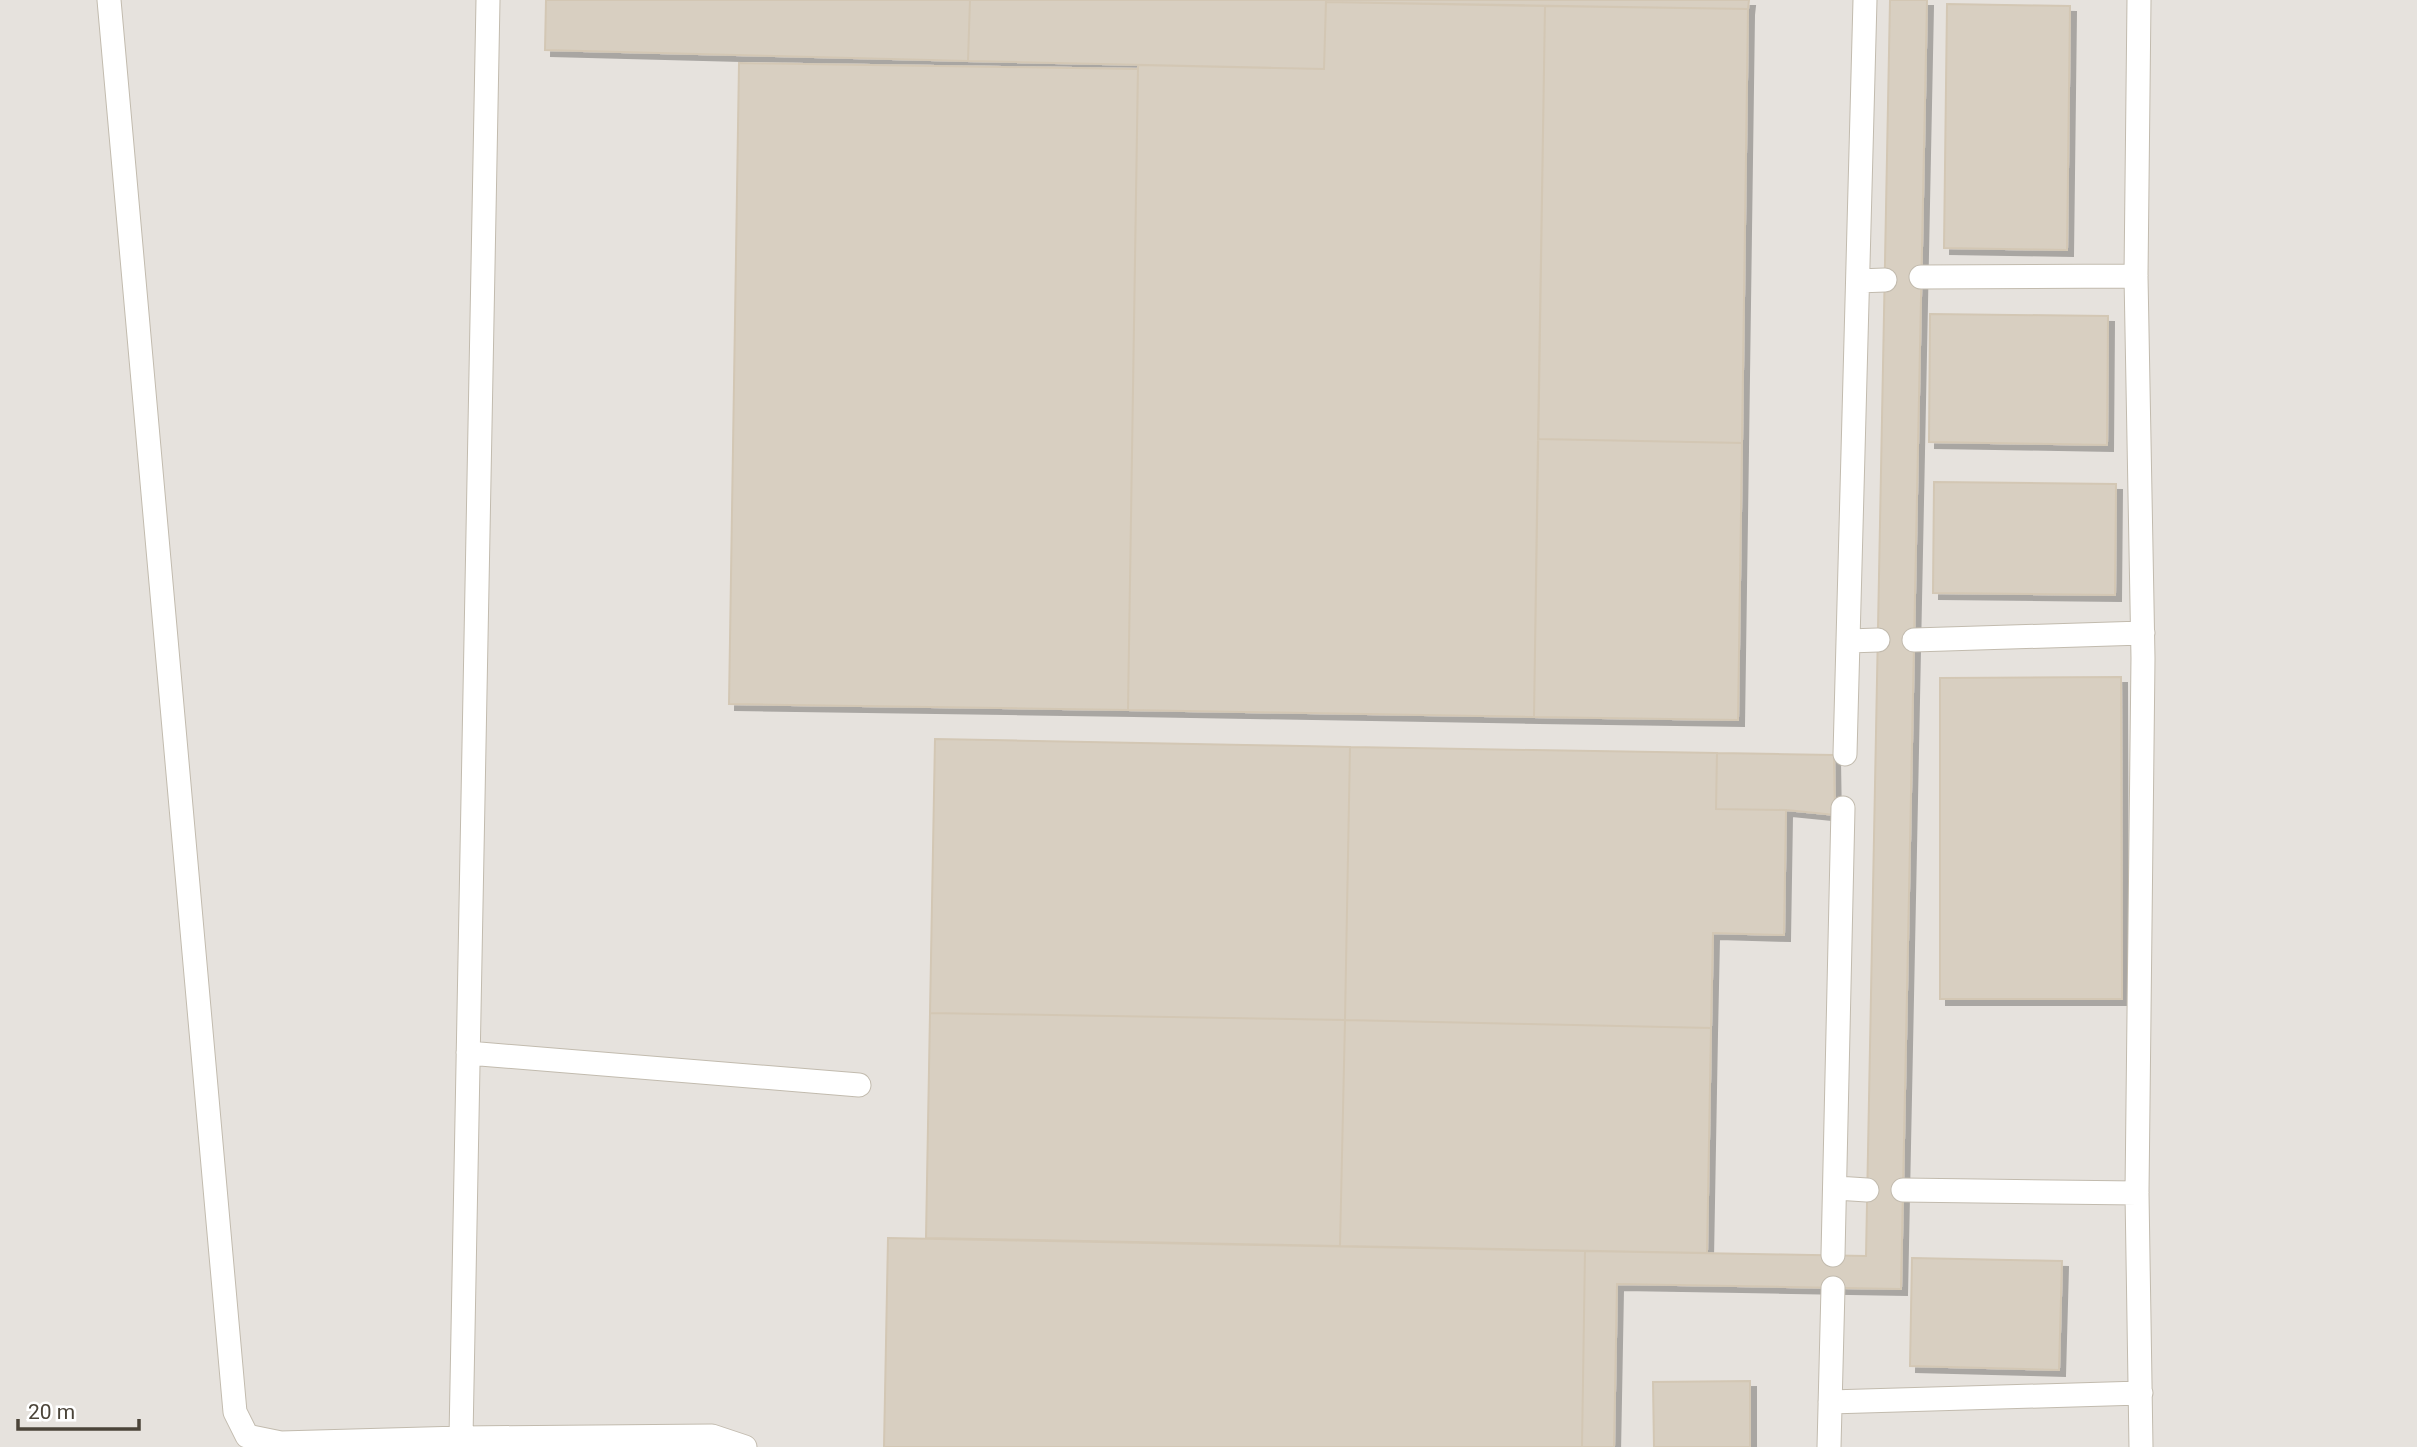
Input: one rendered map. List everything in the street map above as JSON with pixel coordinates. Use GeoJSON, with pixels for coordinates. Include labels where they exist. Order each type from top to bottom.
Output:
{"type":"FeatureCollection","features":[{"type":"Feature","properties":{"kind":"lane"},"geometry":{"type":"LineString","coordinates":[[110,0],[235,1412],[247,1436],[281,1443],[712,1436],[745,1447]]}},
{"type":"Feature","properties":{"kind":"lane"},"geometry":{"type":"LineString","coordinates":[[461,1438],[488,0]]}},
{"type":"Feature","properties":{"kind":"lane"},"geometry":{"type":"LineString","coordinates":[[1845,754],[1865,0]]}},
{"type":"Feature","properties":{"kind":"lane"},"geometry":{"type":"LineString","coordinates":[[2139,0],[2136,276],[2143,633],[2137,1193],[2141,1447]]}},
{"type":"Feature","properties":{"kind":"lane"},"geometry":{"type":"LineString","coordinates":[[1921,277],[2136,276]]}},
{"type":"Feature","properties":{"kind":"lane"},"geometry":{"type":"LineString","coordinates":[[1858,281],[1885,280]]}},
{"type":"Feature","properties":{"kind":"lane"},"geometry":{"type":"LineString","coordinates":[[1914,640],[2143,633]]}},
{"type":"Feature","properties":{"kind":"lane"},"geometry":{"type":"LineString","coordinates":[[1849,640],[1878,640]]}},
{"type":"Feature","properties":{"kind":"lane"},"geometry":{"type":"LineString","coordinates":[[1833,1255],[1843,808]]}},
{"type":"Feature","properties":{"kind":"lane"},"geometry":{"type":"LineString","coordinates":[[468,1053],[859,1085]]}},
{"type":"Feature","properties":{"kind":"lane"},"geometry":{"type":"LineString","coordinates":[[1836,1188],[1867,1190]]}},
{"type":"Feature","properties":{"kind":"lane"},"geometry":{"type":"LineString","coordinates":[[1903,1190],[2137,1193]]}},
{"type":"Feature","properties":{"kind":"lane"},"geometry":{"type":"LineString","coordinates":[[1829,1447],[1833,1288]]}},
{"type":"Feature","properties":{"kind":"lane"},"geometry":{"type":"LineString","coordinates":[[1830,1402],[2141,1393]]}},
{"type":"Feature","properties":{"kind":"shaded area"},"geometry":{"type":"Polygon","coordinates":[[[0,0],[2417,0],[2417,1447],[0,1447],[0,0]]]}},
{"type":"Feature","properties":{"kind":"building"},"geometry":{"type":"Polygon","coordinates":[[[546,0],[970,0],[968,61],[545,50],[546,0]]]}},
{"type":"Feature","properties":{"kind":"building"},"geometry":{"type":"Polygon","coordinates":[[[970,0],[1326,0],[1324,69],[968,61],[970,0]]]}},
{"type":"Feature","properties":{"kind":"building"},"geometry":{"type":"Polygon","coordinates":[[[1326,0],[1749,0],[1748,9],[1326,0]]]}},
{"type":"Feature","properties":{"kind":"building"},"geometry":{"type":"Polygon","coordinates":[[[1890,0],[1927,0],[1901,1289],[1617,1284],[1614,1447],[1582,1447],[1585,1251],[1866,1256],[1890,0]]]}},
{"type":"Feature","properties":{"kind":"building"},"geometry":{"type":"Polygon","coordinates":[[[1326,2],[1545,6],[1534,717],[1128,710],[1138,65],[1324,69],[1326,2]]]}},
{"type":"Feature","properties":{"kind":"building"},"geometry":{"type":"Polygon","coordinates":[[[1947,4],[2070,6],[2067,250],[1944,248],[1947,4]]]}},
{"type":"Feature","properties":{"kind":"building"},"geometry":{"type":"Polygon","coordinates":[[[1545,6],[1748,9],[1742,443],[1538,439],[1545,6]]]}},
{"type":"Feature","properties":{"kind":"building"},"geometry":{"type":"Polygon","coordinates":[[[739,63],[1138,69],[1128,710],[729,704],[739,63]]]}},
{"type":"Feature","properties":{"kind":"building"},"geometry":{"type":"Polygon","coordinates":[[[1930,314],[2108,316],[2107,445],[1929,442],[1930,314]]]}},
{"type":"Feature","properties":{"kind":"building"},"geometry":{"type":"Polygon","coordinates":[[[1538,439],[1742,443],[1738,720],[1534,717],[1538,439]]]}},
{"type":"Feature","properties":{"kind":"building"},"geometry":{"type":"Polygon","coordinates":[[[1934,482],[2116,484],[2115,595],[1933,593],[1934,482]]]}},
{"type":"Feature","properties":{"kind":"building"},"geometry":{"type":"Polygon","coordinates":[[[2121,677],[2122,999],[1940,999],[1940,678],[2121,677]]]}},
{"type":"Feature","properties":{"kind":"building"},"geometry":{"type":"Polygon","coordinates":[[[935,739],[1350,747],[1345,1020],[930,1013],[935,739]]]}},
{"type":"Feature","properties":{"kind":"building"},"geometry":{"type":"Polygon","coordinates":[[[1350,747],[1717,753],[1716,809],[1786,810],[1784,935],[1713,933],[1711,1028],[1345,1020],[1350,747]]]}},
{"type":"Feature","properties":{"kind":"building"},"geometry":{"type":"Polygon","coordinates":[[[1717,753],[1834,755],[1835,815],[1786,810],[1716,809],[1717,753]]]}},
{"type":"Feature","properties":{"kind":"building"},"geometry":{"type":"Polygon","coordinates":[[[930,1013],[1345,1020],[1340,1246],[926,1238],[930,1013]]]}},
{"type":"Feature","properties":{"kind":"building"},"geometry":{"type":"Polygon","coordinates":[[[1345,1020],[1711,1028],[1707,1253],[1340,1246],[1345,1020]]]}},
{"type":"Feature","properties":{"kind":"building"},"geometry":{"type":"Polygon","coordinates":[[[888,1238],[1585,1251],[1582,1447],[884,1447],[888,1238]]]}},
{"type":"Feature","properties":{"kind":"building"},"geometry":{"type":"Polygon","coordinates":[[[1912,1258],[2062,1261],[2059,1370],[1910,1366],[1912,1258]]]}},
{"type":"Feature","properties":{"kind":"building"},"geometry":{"type":"Polygon","coordinates":[[[1750,1381],[1750,1447],[1654,1447],[1653,1382],[1750,1381]]]}}]}
